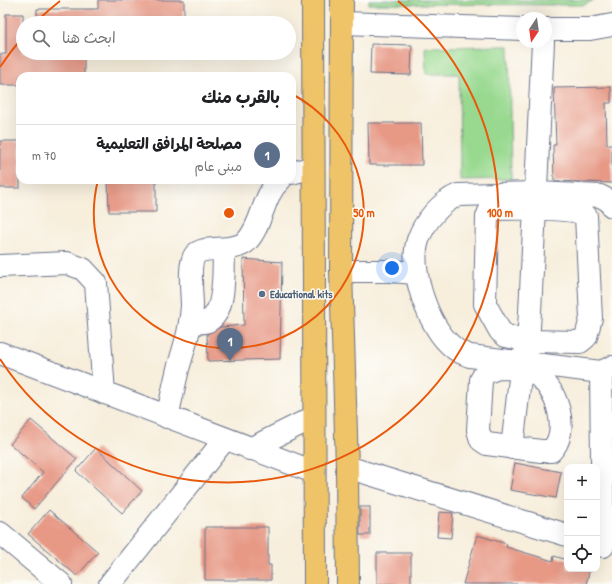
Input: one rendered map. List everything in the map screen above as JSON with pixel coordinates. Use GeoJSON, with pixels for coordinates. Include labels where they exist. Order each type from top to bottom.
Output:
{"type":"FeatureCollection","features":[{"type":"Feature","properties":{"kind":"main road"},"geometry":{"type":"LineString","coordinates":[[313,0],[315,584]]}},
{"type":"Feature","properties":{"kind":"main road"},"geometry":{"type":"LineString","coordinates":[[342,0],[341,271],[347,467],[348,584]]}},
{"type":"Feature","properties":{"kind":"street"},"geometry":{"type":"LineString","coordinates":[[342,23],[516,29]]}},
{"type":"Feature","properties":{"kind":"street"},"geometry":{"type":"LineString","coordinates":[[552,29],[590,29],[612,25]]}},
{"type":"Feature","properties":{"kind":"street"},"geometry":{"type":"LineString","coordinates":[[512,448],[521,366],[528,341],[543,48]]}},
{"type":"Feature","properties":{"kind":"street"},"geometry":{"type":"LineString","coordinates":[[296,172],[313,166]]}},
{"type":"Feature","properties":{"kind":"street"},"geometry":{"type":"LineString","coordinates":[[167,417],[190,323],[192,307],[192,262],[196,255],[201,252],[238,248],[247,241],[255,229],[271,188],[276,184]]}},
{"type":"Feature","properties":{"kind":"street"},"geometry":{"type":"LineString","coordinates":[[604,547],[607,369],[521,366],[498,368],[485,373],[481,380],[478,430],[481,440],[487,444],[512,448],[551,451],[558,444],[560,437],[558,402],[552,391],[534,373],[521,366],[470,356],[454,348],[440,333],[426,310],[416,273],[418,240],[428,223],[447,199],[458,195],[536,201],[581,212],[586,216],[591,318],[586,337],[580,342],[528,341],[506,336],[500,331],[486,308],[487,217],[489,212],[494,209],[536,201],[600,196],[610,201],[612,206]]}},
{"type":"Feature","properties":{"kind":"street"},"geometry":{"type":"LineString","coordinates":[[190,323],[208,321],[218,314],[221,305],[224,249]]}},
{"type":"Feature","properties":{"kind":"street"},"geometry":{"type":"LineString","coordinates":[[0,266],[67,263],[83,269],[96,283],[104,393]]}},
{"type":"Feature","properties":{"kind":"street"},"geometry":{"type":"LineString","coordinates":[[341,271],[389,271],[416,273]]}},
{"type":"Feature","properties":{"kind":"street"},"geometry":{"type":"LineString","coordinates":[[0,353],[314,472]]}},
{"type":"Feature","properties":{"kind":"street"},"geometry":{"type":"LineString","coordinates":[[250,449],[314,416]]}},
{"type":"Feature","properties":{"kind":"street"},"geometry":{"type":"LineString","coordinates":[[110,584],[225,439]]}},
{"type":"Feature","properties":{"kind":"street"},"geometry":{"type":"LineString","coordinates":[[347,467],[564,534]]}},
{"type":"Feature","properties":{"kind":"street"},"geometry":{"type":"LineString","coordinates":[[0,533],[61,584]]}},
{"type":"Feature","properties":{"kind":"green space"},"geometry":{"type":"Polygon","coordinates":[[[369,0],[594,0],[584,5],[369,4],[369,0]]]}},
{"type":"Feature","properties":{"kind":"green space"},"geometry":{"type":"Polygon","coordinates":[[[509,46],[511,179],[460,180],[459,74],[426,74],[425,47],[509,46]]]}},
{"type":"Feature","properties":{"kind":"building"},"geometry":{"type":"Polygon","coordinates":[[[98,0],[184,0],[184,16],[37,16],[37,9],[98,9],[98,0]]]}},
{"type":"Feature","properties":{"kind":"building"},"geometry":{"type":"Polygon","coordinates":[[[6,14],[23,14],[23,16],[16,16],[16,60],[84,60],[84,72],[16,72],[16,85],[0,85],[0,54],[6,54],[6,14]]]}},
{"type":"Feature","properties":{"kind":"building"},"geometry":{"type":"Polygon","coordinates":[[[371,44],[412,45],[411,75],[370,74],[371,44]]]}},
{"type":"Feature","properties":{"kind":"building"},"geometry":{"type":"Polygon","coordinates":[[[611,87],[611,103],[606,103],[607,145],[612,145],[612,183],[554,181],[553,145],[556,145],[554,88],[611,87]]]}},
{"type":"Feature","properties":{"kind":"building"},"geometry":{"type":"Polygon","coordinates":[[[368,123],[421,123],[422,165],[369,165],[368,123]]]}},
{"type":"Feature","properties":{"kind":"building"},"geometry":{"type":"Polygon","coordinates":[[[0,141],[16,141],[16,184],[20,184],[20,188],[0,188],[0,141]]]}},
{"type":"Feature","properties":{"kind":"building"},"geometry":{"type":"Polygon","coordinates":[[[108,184],[156,184],[156,212],[109,212],[108,184]]]}},
{"type":"Feature","properties":{"kind":"building","name":"Educational kits"},"geometry":{"type":"Polygon","coordinates":[[[243,259],[282,262],[280,359],[208,361],[207,334],[220,327],[244,325],[243,259]]]}},
{"type":"Feature","properties":{"kind":"building"},"geometry":{"type":"Polygon","coordinates":[[[31,420],[77,459],[34,509],[22,498],[43,472],[10,444],[31,420]]]}},
{"type":"Feature","properties":{"kind":"building"},"geometry":{"type":"Polygon","coordinates":[[[96,448],[142,491],[122,513],[76,471],[96,448]]]}},
{"type":"Feature","properties":{"kind":"building"},"geometry":{"type":"Polygon","coordinates":[[[515,463],[561,472],[556,498],[510,490],[515,463]]]}},
{"type":"Feature","properties":{"kind":"building"},"geometry":{"type":"Polygon","coordinates":[[[360,507],[370,507],[370,535],[360,535],[360,507]]]}},
{"type":"Feature","properties":{"kind":"building"},"geometry":{"type":"Polygon","coordinates":[[[49,510],[98,552],[77,576],[28,534],[49,510]]]}},
{"type":"Feature","properties":{"kind":"building"},"geometry":{"type":"Polygon","coordinates":[[[439,512],[453,513],[451,538],[437,537],[439,512]]]}},
{"type":"Feature","properties":{"kind":"building"},"geometry":{"type":"Polygon","coordinates":[[[205,527],[268,527],[268,565],[271,565],[271,580],[205,580],[205,527]]]}},
{"type":"Feature","properties":{"kind":"building"},"geometry":{"type":"Polygon","coordinates":[[[477,535],[507,544],[506,547],[553,561],[554,556],[564,559],[564,572],[589,572],[586,584],[463,584],[477,535]]]}},
{"type":"Feature","properties":{"kind":"building"},"geometry":{"type":"Polygon","coordinates":[[[377,553],[411,553],[411,584],[377,584],[377,553]]]}},
{"type":"Feature","properties":{"kind":"place","name":"Educational kits"},"geometry":{"type":"Point","coordinates":[262,294]}},
{"type":"Feature","properties":{"kind":"place","name":"مصلحة المرافق التعليمية"},"geometry":{"type":"Point","coordinates":[230,361]}}]}
